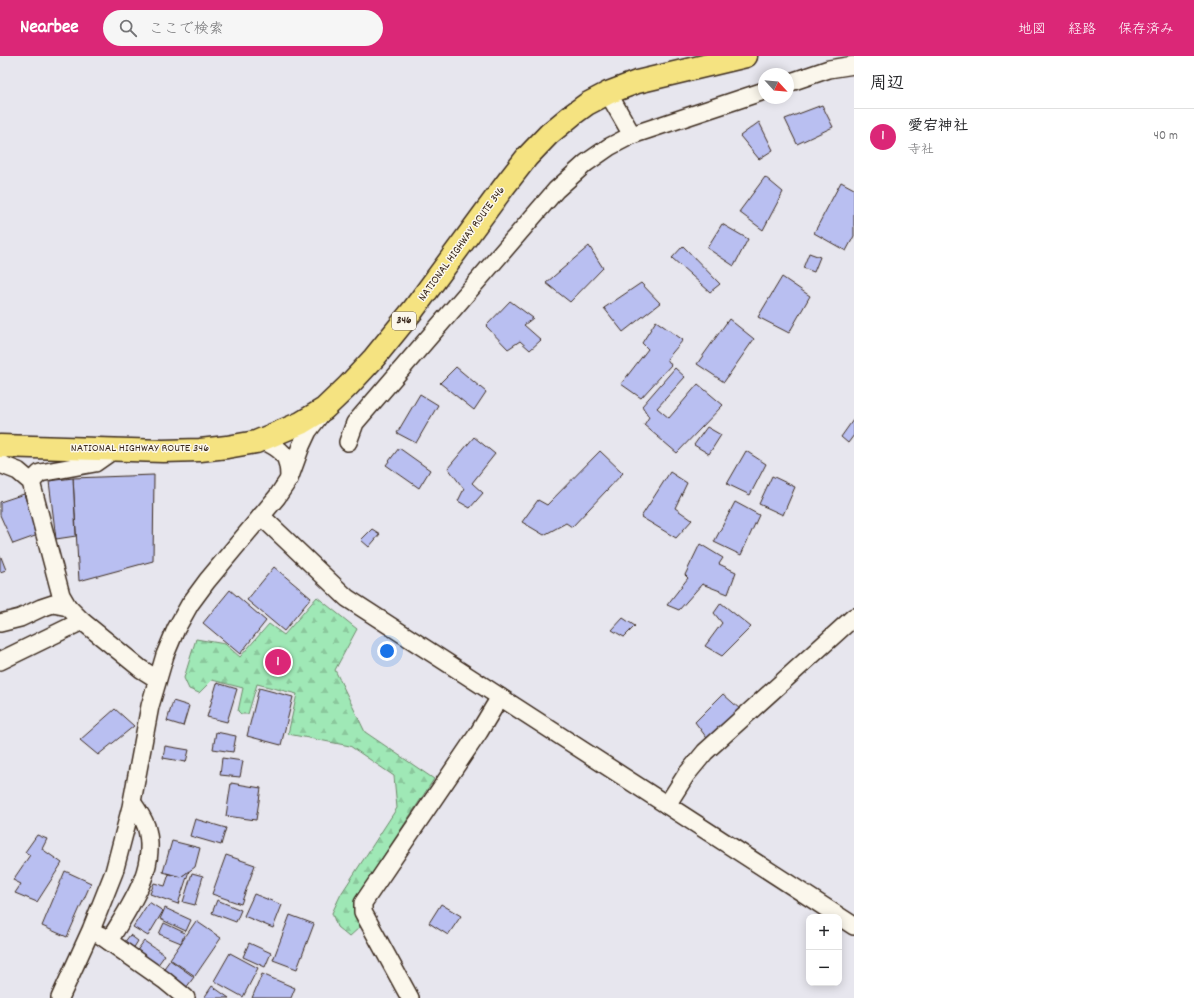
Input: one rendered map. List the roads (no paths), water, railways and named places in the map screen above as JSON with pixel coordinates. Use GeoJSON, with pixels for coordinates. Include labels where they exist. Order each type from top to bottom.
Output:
{"type":"FeatureCollection","features":[{"type":"Feature","properties":{"kind":"highway","name":"NATIONAL HIGHWAY ROUTE 346"},"geometry":{"type":"LineString","coordinates":[[0,446],[200,450],[256,442],[301,423],[324,409],[374,358],[413,310],[527,157],[549,134],[572,115],[608,93],[637,82],[746,56]]}},
{"type":"Feature","properties":{"kind":"street"},"geometry":{"type":"LineString","coordinates":[[794,81],[829,69],[854,64]]}},
{"type":"Feature","properties":{"kind":"street"},"geometry":{"type":"LineString","coordinates":[[608,93],[632,135]]}},
{"type":"Feature","properties":{"kind":"street"},"geometry":{"type":"LineString","coordinates":[[348,442],[355,423],[556,190],[586,164],[609,147],[632,135],[758,93]]}},
{"type":"Feature","properties":{"kind":"street"},"geometry":{"type":"LineString","coordinates":[[60,998],[91,930],[114,872],[132,802],[150,706],[165,655],[176,629],[190,604],[207,581],[277,497],[289,479],[308,431],[324,409]]}},
{"type":"Feature","properties":{"kind":"street"},"geometry":{"type":"LineString","coordinates":[[262,440],[272,444],[286,456],[289,468],[289,479]]}},
{"type":"Feature","properties":{"kind":"street"},"geometry":{"type":"LineString","coordinates":[[32,482],[40,473],[95,463],[115,449]]}},
{"type":"Feature","properties":{"kind":"street"},"geometry":{"type":"LineString","coordinates":[[0,464],[18,471],[32,482],[61,595],[68,608],[141,669],[157,679]]}},
{"type":"Feature","properties":{"kind":"street"},"geometry":{"type":"LineString","coordinates":[[261,516],[347,598],[498,701],[667,805],[854,926]]}},
{"type":"Feature","properties":{"kind":"street"},"geometry":{"type":"LineString","coordinates":[[0,623],[20,618],[53,604],[68,608]]}},
{"type":"Feature","properties":{"kind":"street"},"geometry":{"type":"LineString","coordinates":[[667,805],[686,775],[705,752],[854,617]]}},
{"type":"Feature","properties":{"kind":"street"},"geometry":{"type":"LineString","coordinates":[[0,662],[82,621]]}},
{"type":"Feature","properties":{"kind":"street"},"geometry":{"type":"LineString","coordinates":[[410,998],[363,912],[363,902],[479,732],[498,701]]}},
{"type":"Feature","properties":{"kind":"street"},"geometry":{"type":"LineString","coordinates":[[109,941],[135,897],[144,878],[148,860],[149,841],[146,826],[132,802]]}},
{"type":"Feature","properties":{"kind":"street"},"geometry":{"type":"LineString","coordinates":[[91,930],[164,980],[186,998]]}},
{"type":"Feature","properties":{"kind":"place","name":"愛宕神社"},"geometry":{"type":"Point","coordinates":[278,662]}}]}
